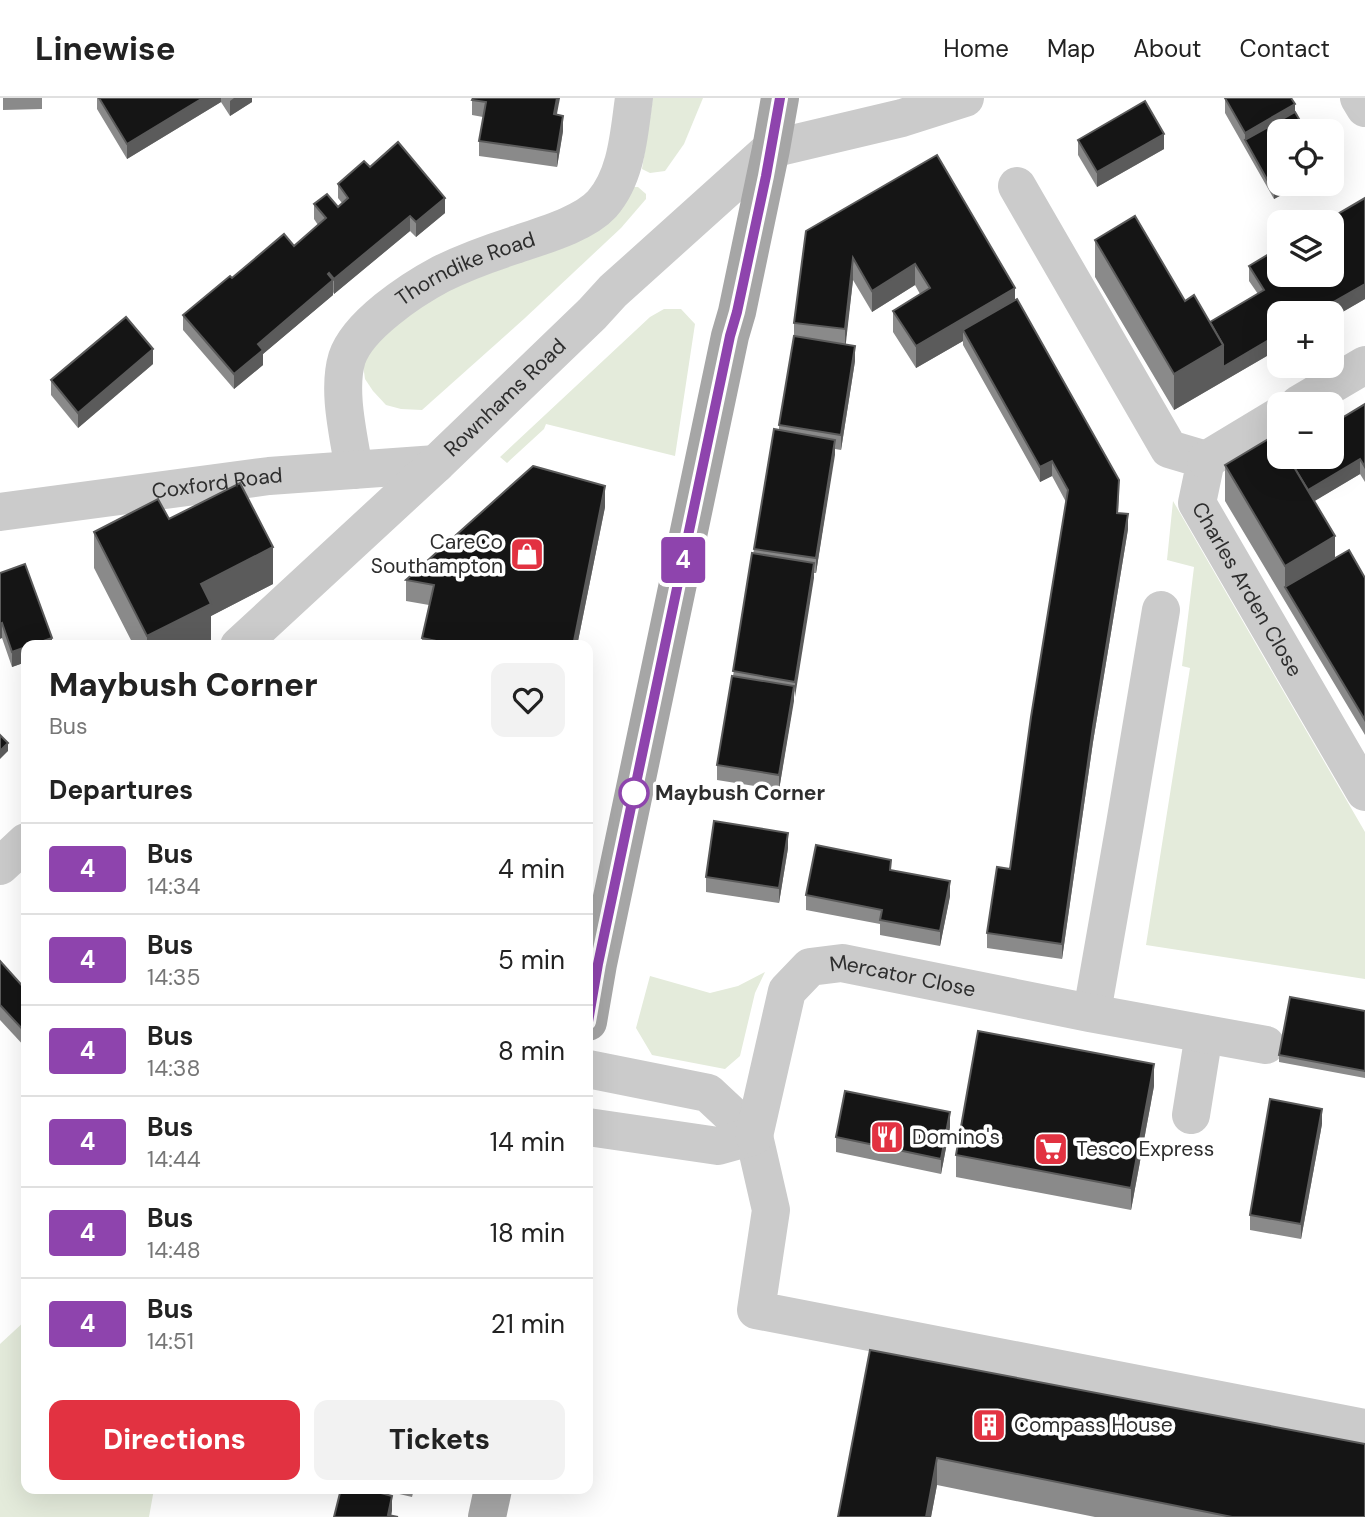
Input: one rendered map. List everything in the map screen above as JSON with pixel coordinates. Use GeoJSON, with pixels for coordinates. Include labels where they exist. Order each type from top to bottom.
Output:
{"type":"FeatureCollection","features":[{"type":"Feature","properties":{"kind":"main road"},"geometry":{"type":"LineString","coordinates":[[593,993],[780,98]]}},
{"type":"Feature","properties":{"kind":"main road"},"geometry":{"type":"LineString","coordinates":[[487,1517],[492,1494]]}},
{"type":"Feature","properties":{"kind":"street","name":"Thorndike Road"},"geometry":{"type":"LineString","coordinates":[[354,470],[344,382],[347,358],[359,337],[405,297],[441,274],[481,256],[552,232],[582,218],[601,204],[622,167],[634,98]]}},
{"type":"Feature","properties":{"kind":"street"},"geometry":{"type":"LineString","coordinates":[[771,149],[902,118],[965,98]]}},
{"type":"Feature","properties":{"kind":"street"},"geometry":{"type":"LineString","coordinates":[[1359,98],[1365,108]]}},
{"type":"Feature","properties":{"kind":"street","name":"Rownhams Road"},"geometry":{"type":"LineString","coordinates":[[245,640],[436,464],[613,291],[771,149]]}},
{"type":"Feature","properties":{"kind":"street"},"geometry":{"type":"LineString","coordinates":[[1017,186],[1169,449],[1206,460],[1267,423]]}},
{"type":"Feature","properties":{"kind":"street"},"geometry":{"type":"LineString","coordinates":[[1319,392],[1365,365]]}},
{"type":"Feature","properties":{"kind":"street","name":"Charles Arden Close"},"geometry":{"type":"LineString","coordinates":[[1206,460],[1197,503],[1365,792]]}},
{"type":"Feature","properties":{"kind":"street","name":"Coxford Road"},"geometry":{"type":"LineString","coordinates":[[0,512],[269,476],[436,464]]}},
{"type":"Feature","properties":{"kind":"street"},"geometry":{"type":"LineString","coordinates":[[1091,1012],[1161,610]]}},
{"type":"Feature","properties":{"kind":"street"},"geometry":{"type":"LineString","coordinates":[[0,866],[21,847]]}},
{"type":"Feature","properties":{"kind":"street","name":"Mercator Close"},"geometry":{"type":"LineString","coordinates":[[754,1136],[787,991],[810,967],[842,963],[1266,1045]]}},
{"type":"Feature","properties":{"kind":"street"},"geometry":{"type":"LineString","coordinates":[[1191,1115],[1203,1034]]}},
{"type":"Feature","properties":{"kind":"street"},"geometry":{"type":"LineString","coordinates":[[593,1070],[708,1093],[754,1136],[771,1210],[756,1310],[1365,1428]]}},
{"type":"Feature","properties":{"kind":"street"},"geometry":{"type":"LineString","coordinates":[[593,1128],[718,1146],[754,1136]]}},
{"type":"Feature","properties":{"kind":"green space"},"geometry":{"type":"Polygon","coordinates":[[[653,98],[703,98],[684,144],[665,171],[650,173],[642,169],[653,98]]]}},
{"type":"Feature","properties":{"kind":"green space"},"geometry":{"type":"Polygon","coordinates":[[[633,187],[638,187],[646,194],[646,199],[621,228],[422,410],[386,405],[373,391],[365,379],[363,365],[371,345],[408,313],[633,187]]]}},
{"type":"Feature","properties":{"kind":"green space"},"geometry":{"type":"Polygon","coordinates":[[[664,309],[681,309],[695,324],[675,456],[546,424],[544,429],[507,463],[500,457],[650,317],[664,309]]]}},
{"type":"Feature","properties":{"kind":"green space"},"geometry":{"type":"Polygon","coordinates":[[[1173,501],[1365,832],[1365,979],[1146,945],[1190,668],[1182,666],[1194,567],[1167,560],[1173,501]]]}},
{"type":"Feature","properties":{"kind":"green space"},"geometry":{"type":"Polygon","coordinates":[[[765,972],[755,993],[740,1056],[725,1069],[652,1055],[636,1028],[650,976],[710,993],[738,986],[765,972]]]}},
{"type":"Feature","properties":{"kind":"green space"},"geometry":{"type":"Polygon","coordinates":[[[21,1325],[21,1494],[153,1494],[149,1517],[0,1517],[0,1344],[21,1325]]]}},
{"type":"Feature","properties":{"kind":"building"},"geometry":{"type":"Polygon","coordinates":[[[99,98],[203,98],[127,144],[99,98]]]}},
{"type":"Feature","properties":{"kind":"building"},"geometry":{"type":"Polygon","coordinates":[[[557,98],[554,114],[563,116],[557,152],[479,141],[486,102],[472,100],[557,98]]]}},
{"type":"Feature","properties":{"kind":"building"},"geometry":{"type":"Polygon","coordinates":[[[1225,98],[1291,98],[1295,104],[1267,119],[1245,133],[1225,98]]]}},
{"type":"Feature","properties":{"kind":"building"},"geometry":{"type":"Polygon","coordinates":[[[1145,101],[1164,134],[1097,172],[1078,140],[1145,101]]]}},
{"type":"Feature","properties":{"kind":"building"},"geometry":{"type":"Polygon","coordinates":[[[1295,112],[1299,119],[1282,119],[1295,112]]]}},
{"type":"Feature","properties":{"kind":"building"},"geometry":{"type":"Polygon","coordinates":[[[1267,128],[1267,179],[1245,140],[1267,128]]]}},
{"type":"Feature","properties":{"kind":"building"},"geometry":{"type":"Polygon","coordinates":[[[398,142],[445,198],[416,222],[410,216],[334,279],[329,273],[333,280],[258,344],[263,350],[234,374],[183,315],[284,234],[294,246],[326,218],[314,204],[327,194],[338,207],[348,198],[338,184],[364,161],[370,167],[398,142]]]}},
{"type":"Feature","properties":{"kind":"building"},"geometry":{"type":"Polygon","coordinates":[[[937,155],[1015,288],[916,346],[893,311],[930,288],[915,264],[872,291],[853,258],[845,329],[794,323],[806,231],[937,155]]]}},
{"type":"Feature","properties":{"kind":"building"},"geometry":{"type":"Polygon","coordinates":[[[1365,198],[1365,284],[1335,301],[1267,301],[1267,341],[1223,367],[1223,345],[1210,322],[1264,290],[1249,266],[1267,255],[1267,287],[1344,287],[1344,210],[1365,198]]]}},
{"type":"Feature","properties":{"kind":"building"},"geometry":{"type":"Polygon","coordinates":[[[1135,216],[1185,301],[1194,295],[1223,345],[1174,374],[1095,240],[1135,216]]]}},
{"type":"Feature","properties":{"kind":"building"},"geometry":{"type":"Polygon","coordinates":[[[1017,299],[1119,480],[1117,513],[1128,514],[1093,727],[1062,944],[987,933],[997,867],[1010,869],[1031,717],[1068,490],[1052,461],[1040,467],[963,330],[1017,299]]]}},
{"type":"Feature","properties":{"kind":"building"},"geometry":{"type":"Polygon","coordinates":[[[126,317],[153,349],[78,413],[51,380],[126,317]]]}},
{"type":"Feature","properties":{"kind":"building"},"geometry":{"type":"Polygon","coordinates":[[[794,336],[855,346],[841,435],[779,425],[794,336]]]}},
{"type":"Feature","properties":{"kind":"building"},"geometry":{"type":"Polygon","coordinates":[[[1365,404],[1365,467],[1360,459],[1344,469],[1344,417],[1365,404]]]}},
{"type":"Feature","properties":{"kind":"building"},"geometry":{"type":"Polygon","coordinates":[[[774,429],[835,440],[816,558],[754,549],[774,429]]]}},
{"type":"Feature","properties":{"kind":"building"},"geometry":{"type":"Polygon","coordinates":[[[1267,440],[1267,469],[1295,469],[1335,536],[1285,566],[1225,465],[1267,440]]]}},
{"type":"Feature","properties":{"kind":"building","name":"CareCo Southampton"},"geometry":{"type":"Polygon","coordinates":[[[533,466],[605,486],[574,640],[422,638],[434,585],[406,580],[533,466]]]}},
{"type":"Feature","properties":{"kind":"building"},"geometry":{"type":"Polygon","coordinates":[[[1295,469],[1343,469],[1308,490],[1295,469]]]}},
{"type":"Feature","properties":{"kind":"building"},"geometry":{"type":"Polygon","coordinates":[[[240,483],[273,547],[201,584],[211,604],[147,636],[94,532],[158,499],[169,519],[240,483]]]}},
{"type":"Feature","properties":{"kind":"building"},"geometry":{"type":"Polygon","coordinates":[[[1349,550],[1365,578],[1365,720],[1285,587],[1349,550]]]}},
{"type":"Feature","properties":{"kind":"building"},"geometry":{"type":"Polygon","coordinates":[[[752,553],[814,563],[795,682],[733,671],[752,553]]]}},
{"type":"Feature","properties":{"kind":"building"},"geometry":{"type":"Polygon","coordinates":[[[25,564],[52,638],[21,640],[21,649],[12,652],[2,623],[0,624],[0,573],[25,564]]]}},
{"type":"Feature","properties":{"kind":"building"},"geometry":{"type":"Polygon","coordinates":[[[732,676],[794,686],[779,775],[717,765],[732,676]]]}},
{"type":"Feature","properties":{"kind":"building"},"geometry":{"type":"Polygon","coordinates":[[[0,735],[8,743],[0,751],[0,735]]]}},
{"type":"Feature","properties":{"kind":"building"},"geometry":{"type":"Polygon","coordinates":[[[714,821],[788,833],[779,888],[706,877],[714,821]]]}},
{"type":"Feature","properties":{"kind":"building"},"geometry":{"type":"Polygon","coordinates":[[[816,845],[891,860],[890,870],[950,881],[940,931],[880,920],[882,910],[806,895],[816,845]]]}},
{"type":"Feature","properties":{"kind":"building"},"geometry":{"type":"Polygon","coordinates":[[[0,961],[21,984],[21,1028],[0,1005],[0,961]]]}},
{"type":"Feature","properties":{"kind":"building"},"geometry":{"type":"Polygon","coordinates":[[[1290,997],[1365,1011],[1365,1071],[1279,1055],[1290,997]]]}},
{"type":"Feature","properties":{"kind":"building","name":"Tesco Express"},"geometry":{"type":"Polygon","coordinates":[[[978,1031],[1154,1064],[1131,1188],[956,1155],[978,1031]]]}},
{"type":"Feature","properties":{"kind":"building"},"geometry":{"type":"Polygon","coordinates":[[[845,1091],[950,1112],[941,1159],[836,1137],[845,1091]]]}},
{"type":"Feature","properties":{"kind":"building"},"geometry":{"type":"Polygon","coordinates":[[[1270,1099],[1322,1109],[1301,1224],[1250,1215],[1270,1099]]]}},
{"type":"Feature","properties":{"kind":"building","name":"Compass House"},"geometry":{"type":"Polygon","coordinates":[[[870,1350],[1365,1444],[1365,1517],[1232,1517],[937,1458],[926,1517],[838,1517],[870,1350]]]}},
{"type":"Feature","properties":{"kind":"building"},"geometry":{"type":"Polygon","coordinates":[[[340,1494],[385,1494],[392,1496],[388,1515],[398,1517],[334,1517],[340,1494]]]}},
{"type":"Feature","properties":{"kind":"bus line","name":"4"},"geometry":{"type":"LineString","coordinates":[[593,993],[766,176],[780,98]]}},
{"type":"Feature","properties":{"kind":"place","name":"CareCo Southampton"},"geometry":{"type":"Point","coordinates":[527,554]}},
{"type":"Feature","properties":{"kind":"place","name":"Maybush Corner"},"geometry":{"type":"Point","coordinates":[634,793]}},
{"type":"Feature","properties":{"kind":"place","name":"Domino's"},"geometry":{"type":"Point","coordinates":[887,1137]}},
{"type":"Feature","properties":{"kind":"place","name":"Tesco Express"},"geometry":{"type":"Point","coordinates":[1051,1149]}},
{"type":"Feature","properties":{"kind":"place","name":"Compass House"},"geometry":{"type":"Point","coordinates":[989,1425]}}]}
